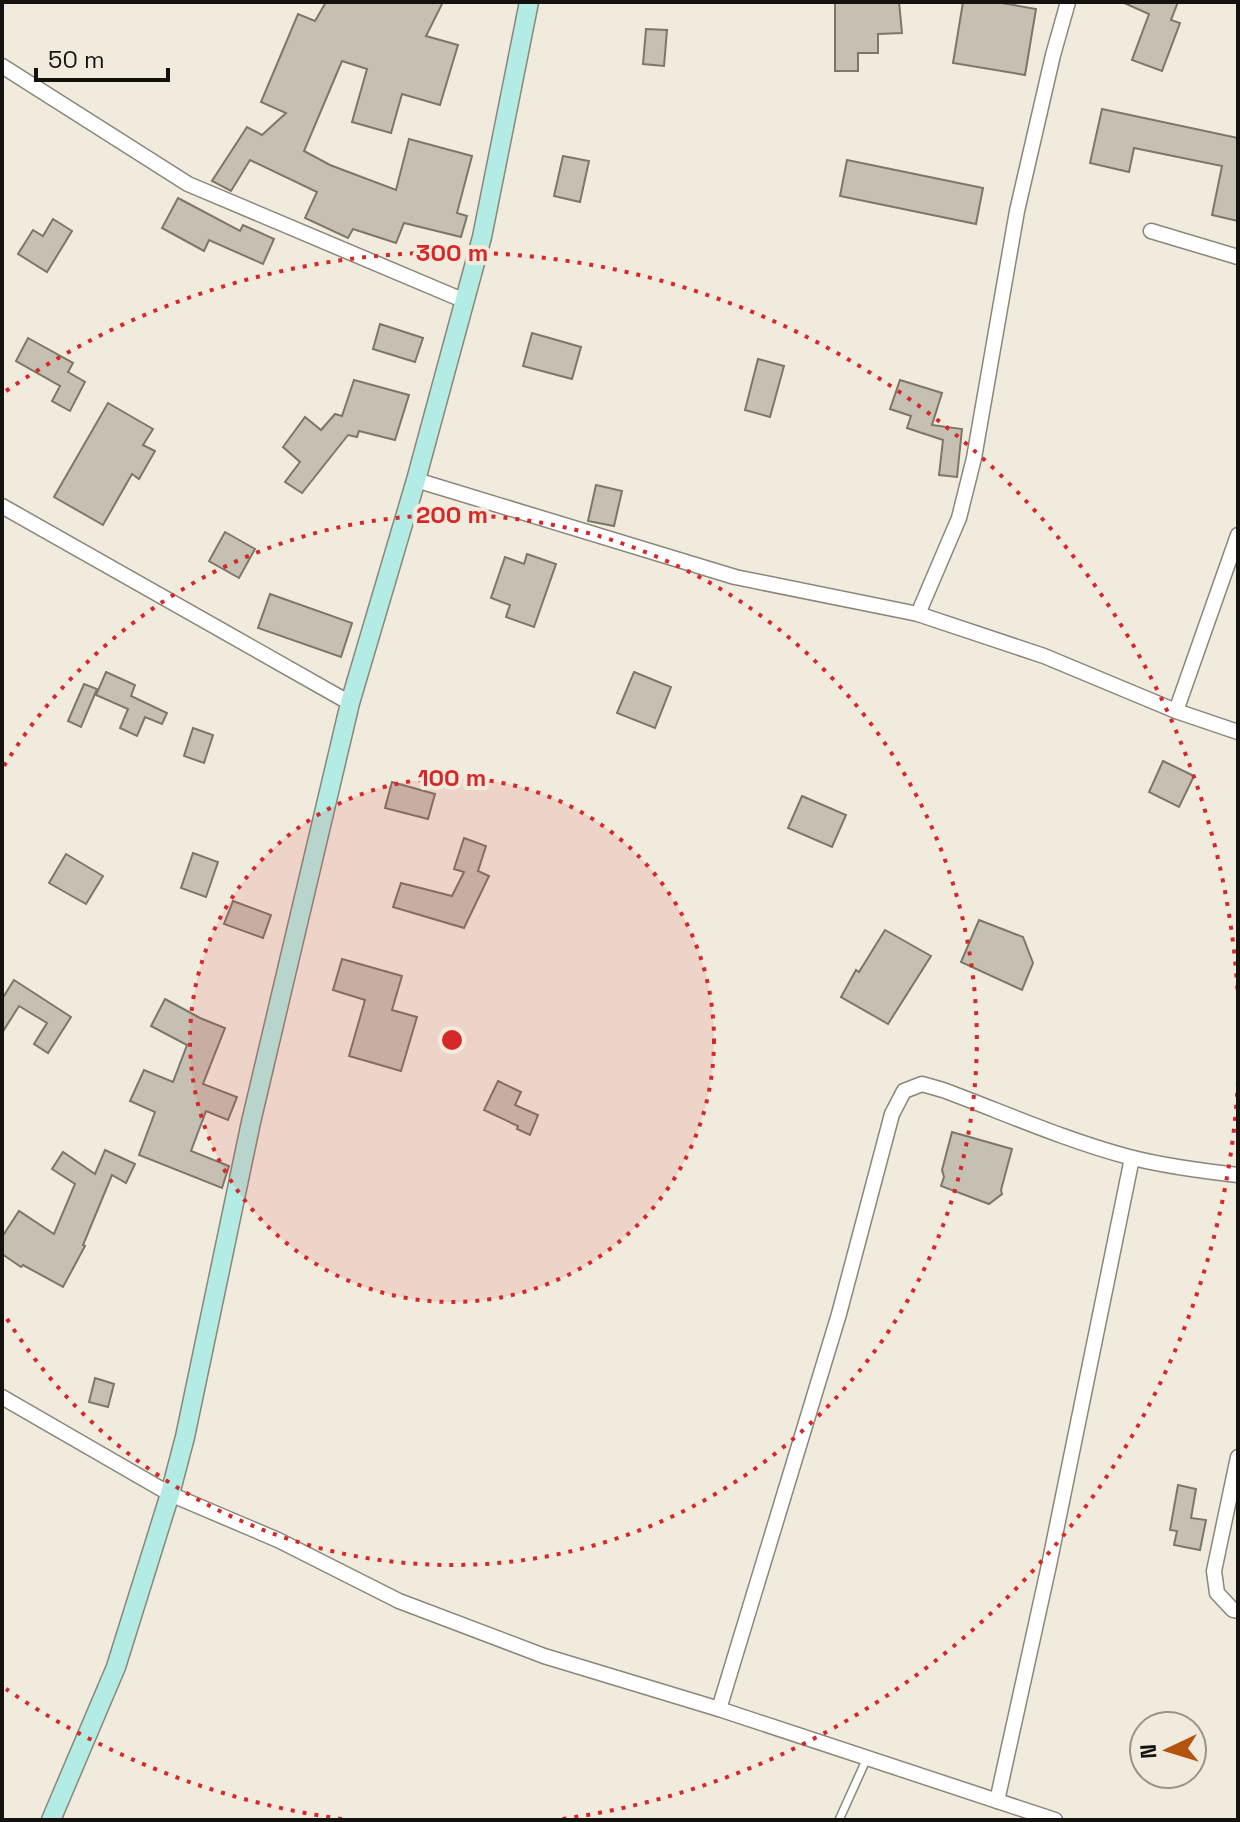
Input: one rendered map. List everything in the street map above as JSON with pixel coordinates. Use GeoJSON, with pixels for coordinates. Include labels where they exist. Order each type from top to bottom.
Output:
{"type":"FeatureCollection","features":[{"type":"Feature","properties":{"kind":"street"},"geometry":{"type":"LineString","coordinates":[[51,1820],[116,1667],[185,1437],[251,1122],[350,703],[416,480],[482,237],[529,2]]}},
{"type":"Feature","properties":{"kind":"street"},"geometry":{"type":"LineString","coordinates":[[918,614],[959,518],[974,458],[1017,211],[1068,2]]}},
{"type":"Feature","properties":{"kind":"street"},"geometry":{"type":"LineString","coordinates":[[2,66],[188,184],[465,301]]}},
{"type":"Feature","properties":{"kind":"street"},"geometry":{"type":"LineString","coordinates":[[1151,231],[1238,257]]}},
{"type":"Feature","properties":{"kind":"street"},"geometry":{"type":"LineString","coordinates":[[416,480],[735,577],[918,614],[1044,656],[1176,711],[1238,732]]}},
{"type":"Feature","properties":{"kind":"street"},"geometry":{"type":"LineString","coordinates":[[2,506],[350,703]]}},
{"type":"Feature","properties":{"kind":"street"},"geometry":{"type":"LineString","coordinates":[[1176,711],[1238,535]]}},
{"type":"Feature","properties":{"kind":"street"},"geometry":{"type":"LineString","coordinates":[[719,1709],[839,1314],[892,1114],[904,1091],[922,1084],[1132,1158],[1238,1175]]}},
{"type":"Feature","properties":{"kind":"street"},"geometry":{"type":"LineString","coordinates":[[997,1801],[1132,1158]]}},
{"type":"Feature","properties":{"kind":"street"},"geometry":{"type":"LineString","coordinates":[[2,1397],[170,1494],[278,1540],[399,1601],[544,1656],[719,1709],[1055,1820]]}},
{"type":"Feature","properties":{"kind":"street"},"geometry":{"type":"LineString","coordinates":[[1238,1457],[1214,1571],[1217,1593],[1233,1610],[1238,1611]]}},
{"type":"Feature","properties":{"kind":"lane"},"geometry":{"type":"LineString","coordinates":[[839,1820],[867,1758]]}},
{"type":"Feature","properties":{"kind":"building"},"geometry":{"type":"Polygon","coordinates":[[[326,2],[443,2],[426,36],[458,45],[440,105],[402,94],[391,133],[352,122],[367,69],[342,61],[304,151],[330,165],[396,190],[409,139],[472,156],[457,213],[467,216],[461,237],[404,223],[396,243],[353,229],[348,238],[305,218],[317,192],[250,160],[231,191],[212,181],[247,127],[262,135],[286,113],[261,102],[298,14],[315,21],[326,2]]]}},
{"type":"Feature","properties":{"kind":"building"},"geometry":{"type":"Polygon","coordinates":[[[835,2],[899,2],[902,33],[878,34],[878,53],[858,53],[858,71],[835,71],[835,2]]]}},
{"type":"Feature","properties":{"kind":"building"},"geometry":{"type":"Polygon","coordinates":[[[963,2],[996,2],[1036,9],[1025,75],[953,63],[963,2]]]}},
{"type":"Feature","properties":{"kind":"building"},"geometry":{"type":"Polygon","coordinates":[[[1122,2],[1178,2],[1171,20],[1180,23],[1162,71],[1132,60],[1149,14],[1122,2]]]}},
{"type":"Feature","properties":{"kind":"building"},"geometry":{"type":"Polygon","coordinates":[[[646,29],[667,30],[664,66],[643,64],[646,29]]]}},
{"type":"Feature","properties":{"kind":"building"},"geometry":{"type":"Polygon","coordinates":[[[1102,109],[1238,138],[1238,221],[1212,215],[1222,166],[1134,148],[1129,172],[1090,163],[1102,109]]]}},
{"type":"Feature","properties":{"kind":"building"},"geometry":{"type":"Polygon","coordinates":[[[563,156],[589,161],[580,202],[554,196],[563,156]]]}},
{"type":"Feature","properties":{"kind":"building"},"geometry":{"type":"Polygon","coordinates":[[[847,160],[983,188],[976,224],[840,196],[847,160]]]}},
{"type":"Feature","properties":{"kind":"building"},"geometry":{"type":"Polygon","coordinates":[[[178,198],[240,231],[243,225],[274,239],[263,264],[209,240],[204,251],[162,228],[178,198]]]}},
{"type":"Feature","properties":{"kind":"building"},"geometry":{"type":"Polygon","coordinates":[[[53,219],[72,231],[47,272],[18,254],[33,230],[43,236],[53,219]]]}},
{"type":"Feature","properties":{"kind":"building"},"geometry":{"type":"Polygon","coordinates":[[[380,324],[423,338],[415,362],[373,349],[380,324]]]}},
{"type":"Feature","properties":{"kind":"building"},"geometry":{"type":"Polygon","coordinates":[[[532,333],[581,347],[572,379],[523,366],[532,333]]]}},
{"type":"Feature","properties":{"kind":"building"},"geometry":{"type":"Polygon","coordinates":[[[28,338],[73,363],[68,372],[85,382],[70,411],[52,401],[60,386],[16,361],[28,338]]]}},
{"type":"Feature","properties":{"kind":"building"},"geometry":{"type":"Polygon","coordinates":[[[758,359],[784,366],[770,417],[745,410],[758,359]]]}},
{"type":"Feature","properties":{"kind":"building"},"geometry":{"type":"Polygon","coordinates":[[[354,380],[409,395],[395,440],[359,431],[357,437],[348,435],[302,493],[285,482],[300,462],[283,447],[305,417],[321,430],[335,414],[342,416],[354,380]]]}},
{"type":"Feature","properties":{"kind":"building"},"geometry":{"type":"Polygon","coordinates":[[[900,380],[942,393],[932,425],[962,429],[957,477],[939,475],[943,440],[907,428],[911,416],[890,409],[900,380]]]}},
{"type":"Feature","properties":{"kind":"building"},"geometry":{"type":"Polygon","coordinates":[[[108,403],[153,429],[143,445],[155,451],[139,479],[132,474],[103,525],[54,497],[108,403]]]}},
{"type":"Feature","properties":{"kind":"building"},"geometry":{"type":"Polygon","coordinates":[[[596,485],[622,491],[614,526],[588,521],[596,485]]]}},
{"type":"Feature","properties":{"kind":"building"},"geometry":{"type":"Polygon","coordinates":[[[225,532],[255,549],[239,578],[209,561],[225,532]]]}},
{"type":"Feature","properties":{"kind":"building"},"geometry":{"type":"Polygon","coordinates":[[[527,554],[556,564],[534,627],[506,617],[510,605],[491,598],[505,557],[524,564],[527,554]]]}},
{"type":"Feature","properties":{"kind":"building"},"geometry":{"type":"Polygon","coordinates":[[[270,594],[352,623],[341,657],[258,628],[270,594]]]}},
{"type":"Feature","properties":{"kind":"building"},"geometry":{"type":"Polygon","coordinates":[[[106,672],[135,685],[131,696],[167,713],[162,724],[145,717],[137,736],[120,728],[128,709],[96,695],[106,672]]]}},
{"type":"Feature","properties":{"kind":"building"},"geometry":{"type":"Polygon","coordinates":[[[634,672],[671,687],[655,728],[617,713],[634,672]]]}},
{"type":"Feature","properties":{"kind":"building"},"geometry":{"type":"Polygon","coordinates":[[[84,684],[97,689],[81,727],[68,721],[84,684]]]}},
{"type":"Feature","properties":{"kind":"building"},"geometry":{"type":"Polygon","coordinates":[[[193,728],[213,735],[204,763],[184,756],[193,728]]]}},
{"type":"Feature","properties":{"kind":"building"},"geometry":{"type":"Polygon","coordinates":[[[1163,761],[1194,776],[1179,807],[1149,792],[1163,761]]]}},
{"type":"Feature","properties":{"kind":"building"},"geometry":{"type":"Polygon","coordinates":[[[392,782],[435,794],[428,819],[385,808],[392,782]]]}},
{"type":"Feature","properties":{"kind":"building"},"geometry":{"type":"Polygon","coordinates":[[[802,796],[846,815],[832,847],[788,828],[802,796]]]}},
{"type":"Feature","properties":{"kind":"building"},"geometry":{"type":"Polygon","coordinates":[[[464,838],[486,846],[478,871],[489,876],[464,928],[393,907],[401,883],[452,896],[464,872],[454,869],[464,838]]]}},
{"type":"Feature","properties":{"kind":"building"},"geometry":{"type":"Polygon","coordinates":[[[193,853],[218,862],[206,897],[181,888],[193,853]]]}},
{"type":"Feature","properties":{"kind":"building"},"geometry":{"type":"Polygon","coordinates":[[[66,854],[103,876],[86,904],[49,883],[66,854]]]}},
{"type":"Feature","properties":{"kind":"building"},"geometry":{"type":"Polygon","coordinates":[[[233,901],[271,915],[263,938],[224,924],[233,901]]]}},
{"type":"Feature","properties":{"kind":"building"},"geometry":{"type":"Polygon","coordinates":[[[979,920],[1023,937],[1033,963],[1022,990],[961,962],[979,920]]]}},
{"type":"Feature","properties":{"kind":"building"},"geometry":{"type":"Polygon","coordinates":[[[885,930],[931,956],[888,1024],[841,997],[885,930]]]}},
{"type":"Feature","properties":{"kind":"building"},"geometry":{"type":"Polygon","coordinates":[[[342,959],[402,976],[392,1010],[417,1017],[401,1071],[349,1056],[365,1000],[333,990],[342,959]]]}},
{"type":"Feature","properties":{"kind":"building"},"geometry":{"type":"Polygon","coordinates":[[[14,980],[71,1017],[48,1053],[34,1044],[47,1023],[19,1006],[2,1033],[2,999],[14,980]]]}},
{"type":"Feature","properties":{"kind":"building"},"geometry":{"type":"Polygon","coordinates":[[[165,999],[225,1028],[203,1084],[237,1097],[228,1120],[206,1111],[191,1151],[229,1166],[222,1188],[139,1155],[155,1112],[130,1101],[144,1070],[173,1082],[187,1045],[151,1026],[165,999]]]}},
{"type":"Feature","properties":{"kind":"building"},"geometry":{"type":"Polygon","coordinates":[[[498,1081],[521,1092],[515,1105],[538,1115],[530,1135],[484,1110],[498,1081]]]}},
{"type":"Feature","properties":{"kind":"building"},"geometry":{"type":"Polygon","coordinates":[[[952,1132],[1012,1149],[1002,1194],[989,1204],[941,1186],[952,1132]]]}},
{"type":"Feature","properties":{"kind":"building"},"geometry":{"type":"Polygon","coordinates":[[[105,1150],[135,1164],[126,1183],[112,1175],[85,1246],[63,1287],[2,1254],[2,1237],[19,1211],[54,1234],[75,1184],[52,1169],[63,1152],[95,1174],[105,1150]]]}},
{"type":"Feature","properties":{"kind":"building"},"geometry":{"type":"Polygon","coordinates":[[[95,1378],[114,1384],[108,1407],[89,1402],[95,1378]]]}},
{"type":"Feature","properties":{"kind":"building"},"geometry":{"type":"Polygon","coordinates":[[[1178,1485],[1196,1489],[1191,1518],[1206,1520],[1200,1550],[1174,1545],[1177,1531],[1170,1530],[1178,1485]]]}}]}
